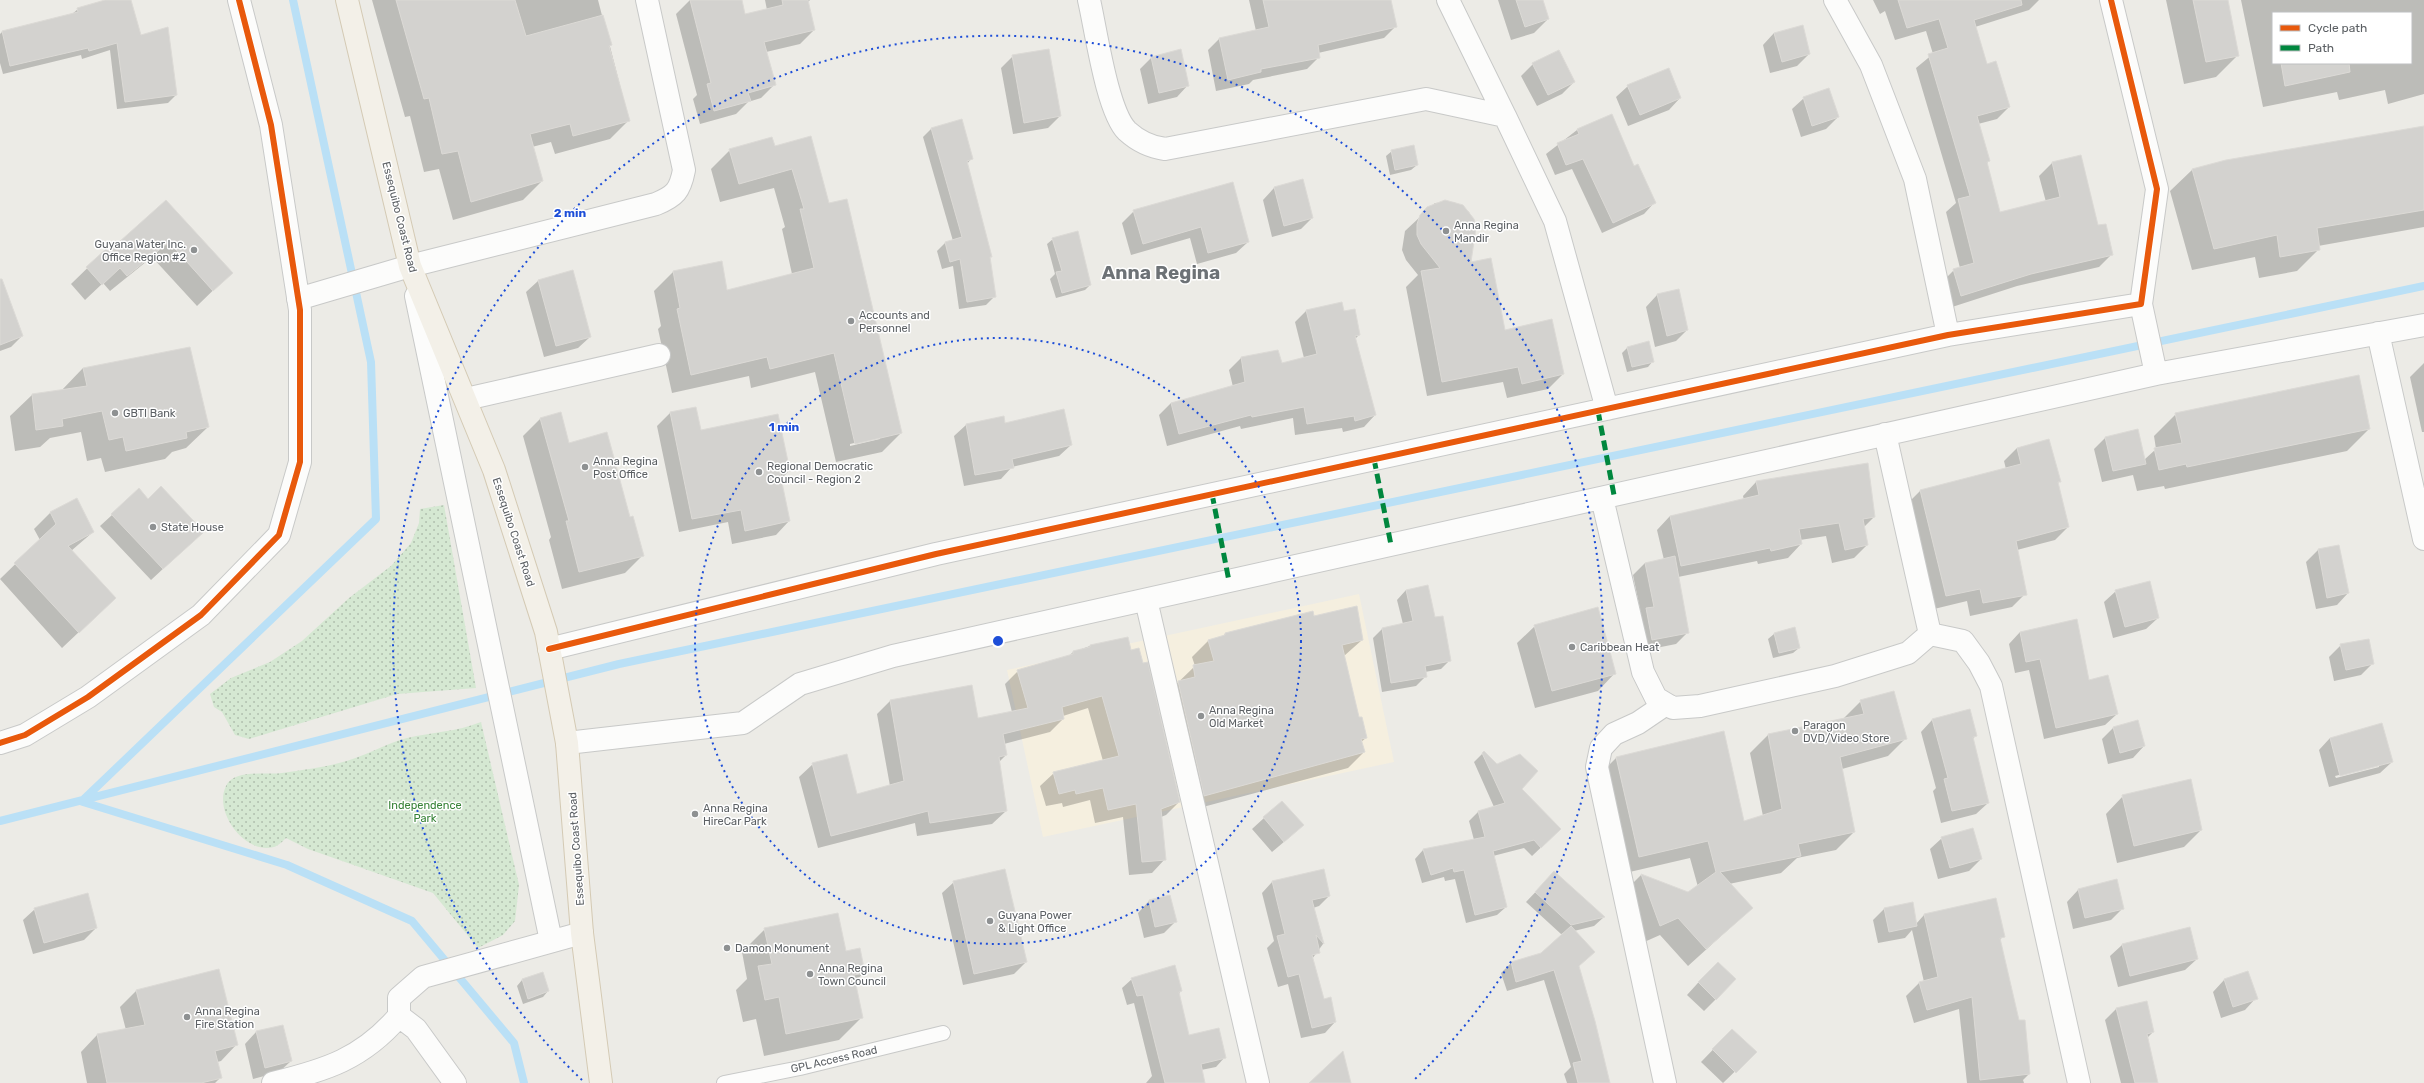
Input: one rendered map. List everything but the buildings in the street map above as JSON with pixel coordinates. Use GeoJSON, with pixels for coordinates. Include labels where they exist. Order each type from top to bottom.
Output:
{"type":"FeatureCollection","features":[{"type":"Feature","properties":{"kind":"main road","name":"Essequibo Coast Road"},"geometry":{"type":"LineString","coordinates":[[347,0],[410,266],[494,470],[546,632],[564,720],[567,743],[582,933],[601,1083]]}},
{"type":"Feature","properties":{"kind":"street"},"geometry":{"type":"LineString","coordinates":[[0,743],[25,735],[88,697],[201,615],[280,534],[300,462],[298,299],[271,125],[239,0]]}},
{"type":"Feature","properties":{"kind":"street"},"geometry":{"type":"LineString","coordinates":[[298,299],[410,266],[656,204],[670,198],[681,186],[684,170],[647,0]]}},
{"type":"Feature","properties":{"kind":"street"},"geometry":{"type":"LineString","coordinates":[[1089,0],[1111,99],[1118,117],[1127,131],[1148,146],[1165,149],[1426,99],[1505,116]]}},
{"type":"Feature","properties":{"kind":"street"},"geometry":{"type":"LineString","coordinates":[[1448,0],[1555,221],[1607,409]]}},
{"type":"Feature","properties":{"kind":"street"},"geometry":{"type":"LineString","coordinates":[[1835,0],[1871,65],[1915,179],[1948,335]]}},
{"type":"Feature","properties":{"kind":"street"},"geometry":{"type":"LineString","coordinates":[[2111,0],[2157,189],[2141,304],[2156,374]]}},
{"type":"Feature","properties":{"kind":"street"},"geometry":{"type":"LineString","coordinates":[[410,266],[551,941]]}},
{"type":"Feature","properties":{"kind":"street"},"geometry":{"type":"LineString","coordinates":[[551,656],[936,554],[1948,335],[2141,304]]}},
{"type":"Feature","properties":{"kind":"street"},"geometry":{"type":"LineString","coordinates":[[567,743],[743,723],[800,684],[893,656],[2156,374],[2424,325]]}},
{"type":"Feature","properties":{"kind":"street"},"geometry":{"type":"LineString","coordinates":[[2378,333],[2424,539]]}},
{"type":"Feature","properties":{"kind":"street"},"geometry":{"type":"LineString","coordinates":[[466,399],[659,355]]}},
{"type":"Feature","properties":{"kind":"street"},"geometry":{"type":"LineString","coordinates":[[1885,434],[1930,634]]}},
{"type":"Feature","properties":{"kind":"street"},"geometry":{"type":"LineString","coordinates":[[1602,498],[1643,672],[1656,698],[1673,708],[1700,706],[1835,676],[1908,653],[1930,634]]}},
{"type":"Feature","properties":{"kind":"street"},"geometry":{"type":"LineString","coordinates":[[1146,600],[1258,1083]]}},
{"type":"Feature","properties":{"kind":"street"},"geometry":{"type":"LineString","coordinates":[[1930,634],[1963,642],[1979,662],[1991,686],[2079,1083]]}},
{"type":"Feature","properties":{"kind":"street"},"geometry":{"type":"LineString","coordinates":[[1665,1083],[1597,767],[1601,748],[1614,734],[1638,723],[1666,704]]}},
{"type":"Feature","properties":{"kind":"street"},"geometry":{"type":"LineString","coordinates":[[272,1083],[348,1060],[373,1043],[399,1016],[399,998],[423,977],[582,933]]}},
{"type":"Feature","properties":{"kind":"street"},"geometry":{"type":"LineString","coordinates":[[399,1016],[420,1034],[456,1083]]}},
{"type":"Feature","properties":{"kind":"lane","name":"GPL Access Road"},"geometry":{"type":"LineString","coordinates":[[724,1083],[800,1068],[943,1033]]}},
{"type":"Feature","properties":{"kind":"shaded area","name":"Anna Regina Old Market"},"geometry":{"type":"Polygon","coordinates":[[[1359,594],[1394,762],[1043,837],[1007,670],[1359,594]]]}},
{"type":"Feature","properties":{"kind":"green space"},"geometry":{"type":"Polygon","coordinates":[[[444,505],[476,688],[397,694],[249,739],[235,735],[222,712],[214,707],[210,694],[231,678],[270,662],[302,641],[349,598],[391,566],[411,543],[419,523],[420,509],[444,505]]]}},
{"type":"Feature","properties":{"kind":"green space","name":"Independence Park"},"geometry":{"type":"Polygon","coordinates":[[[481,722],[519,885],[515,921],[503,935],[478,948],[433,893],[308,849],[286,838],[279,845],[274,847],[263,848],[252,844],[234,829],[224,808],[223,796],[226,786],[236,777],[251,774],[282,773],[332,765],[348,761],[407,738],[453,730],[481,722]]]}},
{"type":"Feature","properties":{"kind":"waterway"},"geometry":{"type":"LineString","coordinates":[[82,801],[376,519],[371,362],[293,0]]}},
{"type":"Feature","properties":{"kind":"waterway"},"geometry":{"type":"LineString","coordinates":[[0,821],[619,664],[2424,286]]}},
{"type":"Feature","properties":{"kind":"waterway"},"geometry":{"type":"LineString","coordinates":[[83,802],[287,865],[412,921],[514,1043],[524,1083]]}},
{"type":"Feature","properties":{"kind":"marked path"},"geometry":{"type":"LineString","coordinates":[[1598,411],[1614,495]]}},
{"type":"Feature","properties":{"kind":"marked path"},"geometry":{"type":"LineString","coordinates":[[1374,459],[1391,545]]}},
{"type":"Feature","properties":{"kind":"marked path"},"geometry":{"type":"LineString","coordinates":[[1212,494],[1229,581]]}},
{"type":"Feature","properties":{"kind":"cycle path"},"geometry":{"type":"LineString","coordinates":[[0,743],[25,735],[88,697],[201,615],[279,535],[300,462],[300,310],[271,125],[239,0]]}},
{"type":"Feature","properties":{"kind":"cycle path"},"geometry":{"type":"LineString","coordinates":[[549,649],[936,554],[1948,335],[2141,304],[2157,189],[2111,0]]}},
{"type":"Feature","properties":{"kind":"place","name":"Anna Regina Mandir"},"geometry":{"type":"Point","coordinates":[1446,231]}},
{"type":"Feature","properties":{"kind":"place","name":"Guyana Water Inc. Office Region #2"},"geometry":{"type":"Point","coordinates":[194,250]}},
{"type":"Feature","properties":{"kind":"place","name":"Accounts and Personnel"},"geometry":{"type":"Point","coordinates":[851,321]}},
{"type":"Feature","properties":{"kind":"place","name":"GBTI Bank"},"geometry":{"type":"Point","coordinates":[115,413]}},
{"type":"Feature","properties":{"kind":"place","name":"Anna Regina Post Office"},"geometry":{"type":"Point","coordinates":[585,467]}},
{"type":"Feature","properties":{"kind":"place","name":"Regional Democratic Council - Region 2"},"geometry":{"type":"Point","coordinates":[759,472]}},
{"type":"Feature","properties":{"kind":"place","name":"State House"},"geometry":{"type":"Point","coordinates":[153,527]}},
{"type":"Feature","properties":{"kind":"place","name":"Caribbean Heat"},"geometry":{"type":"Point","coordinates":[1572,647]}},
{"type":"Feature","properties":{"kind":"place","name":"Anna Regina Old Market"},"geometry":{"type":"Point","coordinates":[1201,716]}},
{"type":"Feature","properties":{"kind":"place","name":"Paragon DVD/Video Store"},"geometry":{"type":"Point","coordinates":[1795,731]}},
{"type":"Feature","properties":{"kind":"place","name":"Anna Regina HireCar Park"},"geometry":{"type":"Point","coordinates":[695,814]}},
{"type":"Feature","properties":{"kind":"place","name":"Guyana Power & Light Office"},"geometry":{"type":"Point","coordinates":[990,921]}},
{"type":"Feature","properties":{"kind":"place","name":"Damon Monument"},"geometry":{"type":"Point","coordinates":[727,948]}},
{"type":"Feature","properties":{"kind":"place","name":"Anna Regina Town Council"},"geometry":{"type":"Point","coordinates":[810,974]}},
{"type":"Feature","properties":{"kind":"place","name":"Anna Regina Fire Station"},"geometry":{"type":"Point","coordinates":[187,1017]}},
{"type":"Feature","properties":{"kind":"district","name":"Anna Regina"},"geometry":{"type":"Point","coordinates":[1161,272]}}]}
